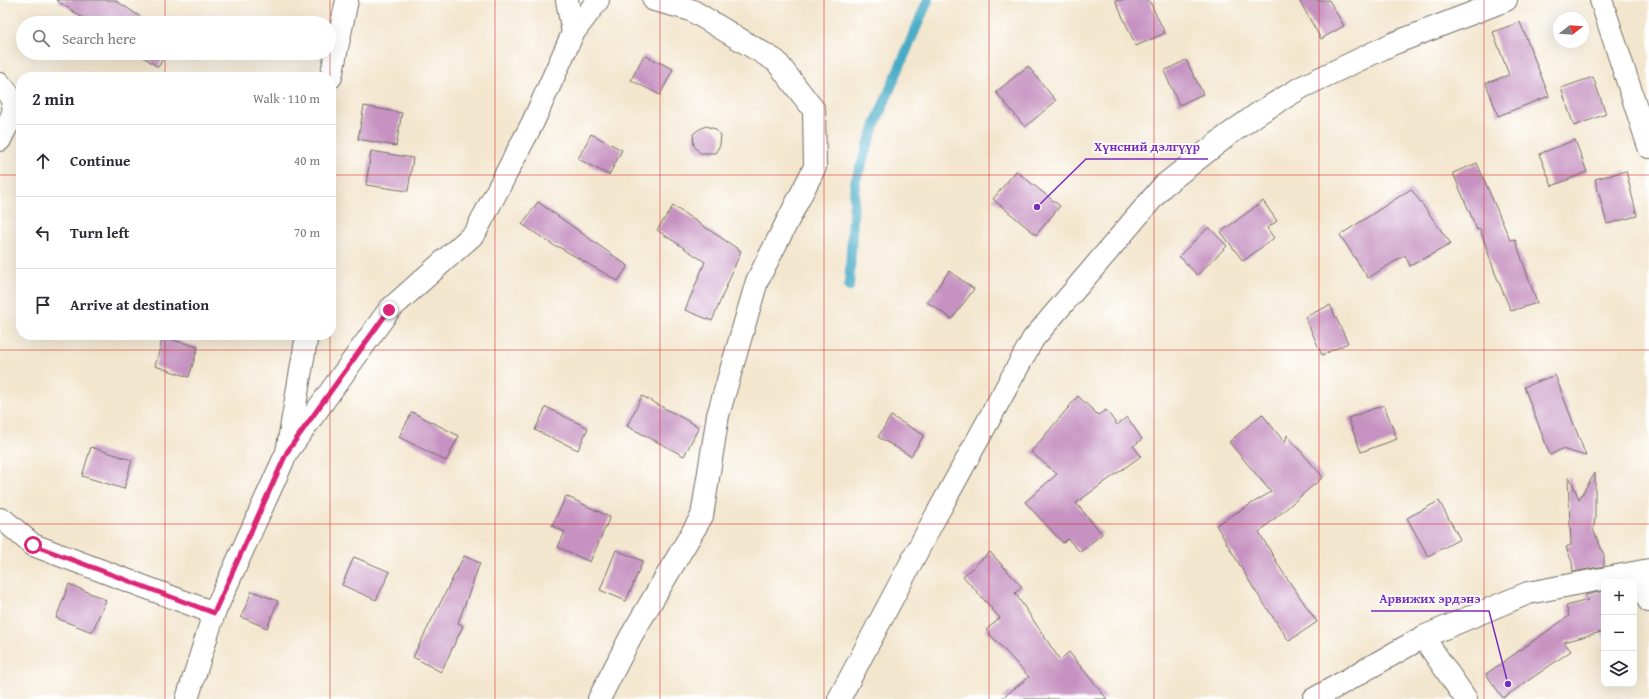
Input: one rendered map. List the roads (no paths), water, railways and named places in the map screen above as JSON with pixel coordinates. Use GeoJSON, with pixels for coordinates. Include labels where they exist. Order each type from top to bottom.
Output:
{"type":"FeatureCollection","features":[{"type":"Feature","properties":{"kind":"street"},"geometry":{"type":"LineString","coordinates":[[336,53],[347,0]]}},
{"type":"Feature","properties":{"kind":"street"},"geometry":{"type":"LineString","coordinates":[[566,0],[573,33]]}},
{"type":"Feature","properties":{"kind":"street"},"geometry":{"type":"LineString","coordinates":[[187,699],[214,613],[287,452],[389,310],[475,233],[533,122],[573,33],[598,0]]}},
{"type":"Feature","properties":{"kind":"street"},"geometry":{"type":"LineString","coordinates":[[599,699],[630,636],[702,516],[718,415],[757,281],[815,167],[814,110],[776,61],[691,10],[654,0]]}},
{"type":"Feature","properties":{"kind":"street"},"geometry":{"type":"LineString","coordinates":[[839,699],[931,525],[1033,339],[1163,186],[1228,136],[1259,114],[1302,87],[1392,44],[1506,0]]}},
{"type":"Feature","properties":{"kind":"street"},"geometry":{"type":"LineString","coordinates":[[1601,0],[1649,147]]}},
{"type":"Feature","properties":{"kind":"street"},"geometry":{"type":"LineString","coordinates":[[332,72],[335,60]]}},
{"type":"Feature","properties":{"kind":"street"},"geometry":{"type":"LineString","coordinates":[[0,84],[14,101],[14,109],[0,140]]}},
{"type":"Feature","properties":{"kind":"street"},"geometry":{"type":"LineString","coordinates":[[287,452],[306,340]]}},
{"type":"Feature","properties":{"kind":"street"},"geometry":{"type":"LineString","coordinates":[[0,519],[6,521],[33,545],[214,613]]}},
{"type":"Feature","properties":{"kind":"street"},"geometry":{"type":"LineString","coordinates":[[1314,699],[1423,637],[1528,593],[1640,572],[1649,601]]}},
{"type":"Feature","properties":{"kind":"street"},"geometry":{"type":"LineString","coordinates":[[1423,637],[1466,699]]}},
{"type":"Feature","properties":{"kind":"waterway"},"geometry":{"type":"LineString","coordinates":[[849,287],[855,182],[876,122],[928,0]]}},
{"type":"Feature","properties":{"kind":"place","name":"Хүнсний дэлгүүр"},"geometry":{"type":"Point","coordinates":[1037,207]}},
{"type":"Feature","properties":{"kind":"place","name":"Арвижих эрдэнэ"},"geometry":{"type":"Point","coordinates":[1508,684]}}]}
